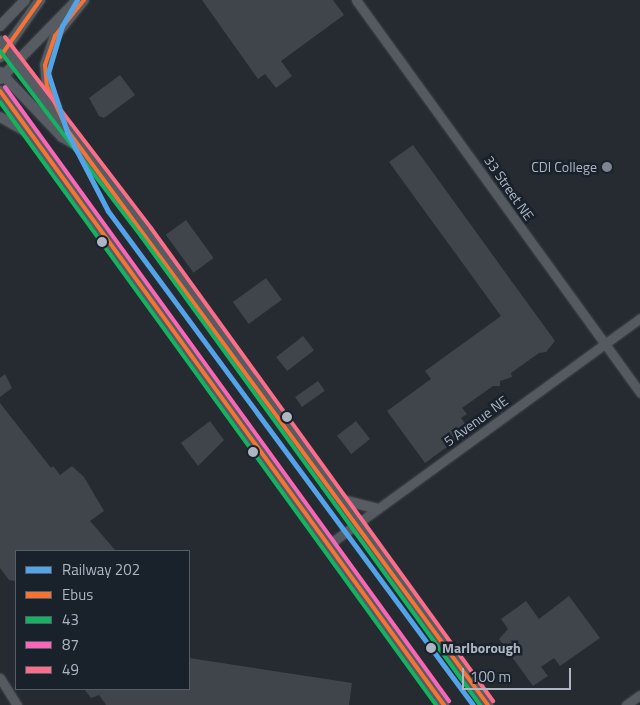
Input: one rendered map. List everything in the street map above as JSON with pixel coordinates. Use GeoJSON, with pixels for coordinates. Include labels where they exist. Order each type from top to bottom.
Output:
{"type":"FeatureCollection","features":[{"type":"Feature","properties":{"kind":"main road"},"geometry":{"type":"LineString","coordinates":[[0,26],[25,0]]}},
{"type":"Feature","properties":{"kind":"main road"},"geometry":{"type":"LineString","coordinates":[[40,0],[1,51],[15,62],[68,131],[316,466],[488,705]]}},
{"type":"Feature","properties":{"kind":"main road"},"geometry":{"type":"LineString","coordinates":[[77,0],[1,75],[62,137],[79,146]]}},
{"type":"Feature","properties":{"kind":"main road"},"geometry":{"type":"LineString","coordinates":[[68,131],[47,86],[45,65],[55,36],[84,0]]}},
{"type":"Feature","properties":{"kind":"main road"},"geometry":{"type":"LineString","coordinates":[[0,91],[444,705]]}},
{"type":"Feature","properties":{"kind":"main road"},"geometry":{"type":"LineString","coordinates":[[0,117],[30,134]]}},
{"type":"Feature","properties":{"kind":"main road"},"geometry":{"type":"LineString","coordinates":[[340,500],[378,510]]}},
{"type":"Feature","properties":{"kind":"street","name":"33 Street NE"},"geometry":{"type":"LineString","coordinates":[[356,0],[640,393]]}},
{"type":"Feature","properties":{"kind":"street","name":"5 Avenue NE"},"geometry":{"type":"LineString","coordinates":[[328,545],[640,318]]}},
{"type":"Feature","properties":{"kind":"street"},"geometry":{"type":"LineString","coordinates":[[0,678],[17,705]]}},
{"type":"Feature","properties":{"kind":"street"},"geometry":{"type":"LineString","coordinates":[[626,705],[640,695]]}},
{"type":"Feature","properties":{"kind":"building"},"geometry":{"type":"Polygon","coordinates":[[[202,0],[333,0],[344,15],[281,61],[292,76],[276,88],[265,74],[258,79],[202,0]]]}},
{"type":"Feature","properties":{"kind":"building"},"geometry":{"type":"Polygon","coordinates":[[[120,75],[135,95],[104,118],[99,116],[89,98],[120,75]]]}},
{"type":"Feature","properties":{"kind":"building"},"geometry":{"type":"Polygon","coordinates":[[[413,145],[555,341],[546,352],[539,353],[511,373],[512,377],[500,381],[500,386],[493,386],[462,408],[467,414],[461,418],[470,430],[425,463],[387,411],[431,379],[425,371],[501,316],[389,162],[413,145]]]}},
{"type":"Feature","properties":{"kind":"building"},"geometry":{"type":"Polygon","coordinates":[[[186,220],[214,258],[193,273],[166,235],[186,220]]]}},
{"type":"Feature","properties":{"kind":"building"},"geometry":{"type":"Polygon","coordinates":[[[266,278],[282,300],[249,324],[233,302],[266,278]]]}},
{"type":"Feature","properties":{"kind":"building"},"geometry":{"type":"Polygon","coordinates":[[[303,336],[314,350],[287,371],[276,357],[303,336]]]}},
{"type":"Feature","properties":{"kind":"building"},"geometry":{"type":"Polygon","coordinates":[[[5,374],[12,388],[0,397],[0,378],[5,374]]]}},
{"type":"Feature","properties":{"kind":"building"},"geometry":{"type":"Polygon","coordinates":[[[318,381],[325,391],[302,407],[295,397],[318,381]]]}},
{"type":"Feature","properties":{"kind":"building"},"geometry":{"type":"Polygon","coordinates":[[[0,403],[51,468],[53,466],[60,475],[72,466],[84,477],[104,511],[90,521],[115,550],[15,550],[15,581],[9,580],[0,568],[0,403]]]}},
{"type":"Feature","properties":{"kind":"building"},"geometry":{"type":"Polygon","coordinates":[[[210,421],[224,440],[198,466],[181,443],[210,421]]]}},
{"type":"Feature","properties":{"kind":"building"},"geometry":{"type":"Polygon","coordinates":[[[356,421],[370,439],[351,454],[337,436],[356,421]]]}},
{"type":"Feature","properties":{"kind":"building"},"geometry":{"type":"Polygon","coordinates":[[[569,596],[600,638],[560,666],[554,658],[541,667],[548,676],[533,686],[499,639],[508,629],[501,619],[526,601],[539,619],[569,596]]]}},
{"type":"Feature","properties":{"kind":"building"},"geometry":{"type":"Polygon","coordinates":[[[190,658],[352,683],[349,705],[106,705],[99,695],[91,698],[85,690],[190,690],[190,658]]]}},
{"type":"Feature","properties":{"kind":"rail line","name":"202"},"geometry":{"type":"LineString","coordinates":[[77,0],[62,26],[48,73],[67,132],[108,211],[473,705]]}},
{"type":"Feature","properties":{"kind":"transit line","name":"Ebus"},"geometry":{"type":"LineString","coordinates":[[0,57],[40,0]]}},
{"type":"Feature","properties":{"kind":"transit line","name":"Ebus"},"geometry":{"type":"LineString","coordinates":[[84,0],[55,36],[45,65],[47,86],[68,131],[488,705]]}},
{"type":"Feature","properties":{"kind":"transit line","name":"49"},"geometry":{"type":"LineString","coordinates":[[5,37],[151,228],[493,701]]}},
{"type":"Feature","properties":{"kind":"transit line","name":"43"},"geometry":{"type":"LineString","coordinates":[[0,51],[141,236],[480,705]]}},
{"type":"Feature","properties":{"kind":"transit line","name":"87"},"geometry":{"type":"LineString","coordinates":[[5,87],[449,701]]}},
{"type":"Feature","properties":{"kind":"transit line","name":"Ebus"},"geometry":{"type":"LineString","coordinates":[[0,91],[444,705]]}},
{"type":"Feature","properties":{"kind":"transit line","name":"43"},"geometry":{"type":"LineString","coordinates":[[0,102],[436,705]]}},
{"type":"Feature","properties":{"kind":"place","name":"CDI College"},"geometry":{"type":"Point","coordinates":[607,167]}},
{"type":"Feature","properties":{"kind":"place","name":"Marlborough"},"geometry":{"type":"Point","coordinates":[431,648]}}]}
